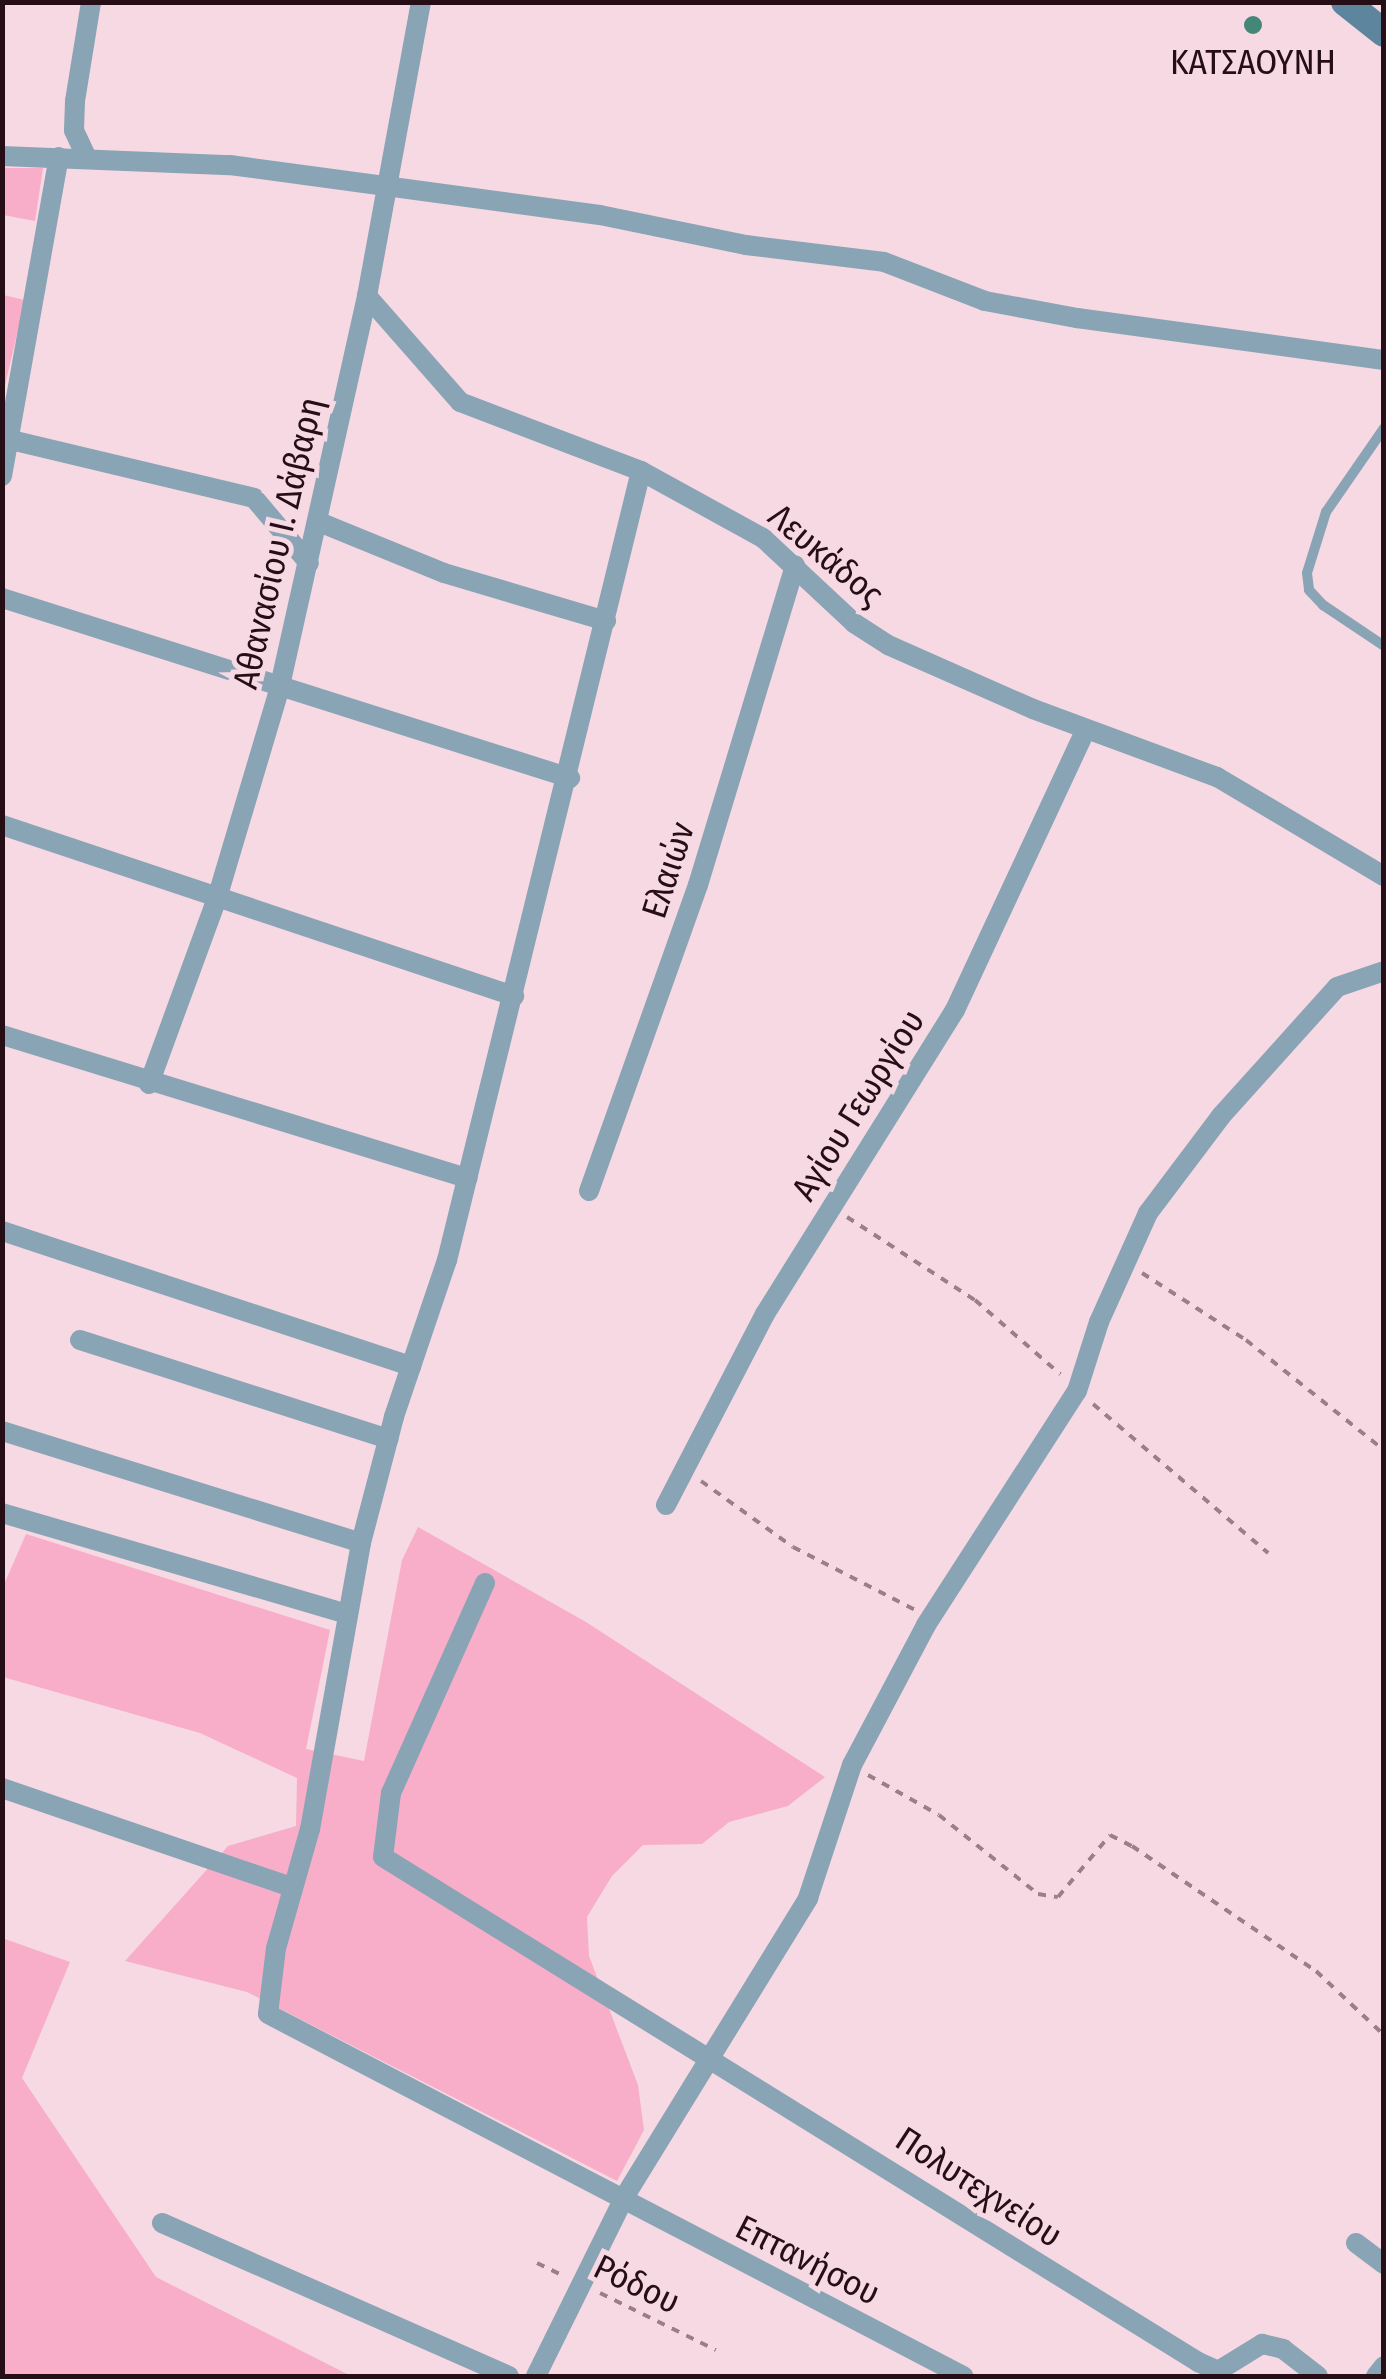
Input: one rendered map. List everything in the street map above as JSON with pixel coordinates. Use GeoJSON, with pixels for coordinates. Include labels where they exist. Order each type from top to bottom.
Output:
{"type":"FeatureCollection","features":[{"type":"Feature","properties":{"kind":"main road"},"geometry":{"type":"LineString","coordinates":[[1345,2],[1384,33]]}},
{"type":"Feature","properties":{"kind":"street"},"geometry":{"type":"LineString","coordinates":[[84,154],[74,130],[75,100],[91,2]]}},
{"type":"Feature","properties":{"kind":"street","name":"Αθανασίου Ι. Δάβαρη"},"geometry":{"type":"LineString","coordinates":[[149,1084],[218,895],[278,690],[367,296],[421,2]]}},
{"type":"Feature","properties":{"kind":"street"},"geometry":{"type":"LineString","coordinates":[[2,156],[84,154],[600,214],[746,246],[830,252],[884,262],[986,300],[1077,318],[1384,360]]}},
{"type":"Feature","properties":{"kind":"street"},"geometry":{"type":"LineString","coordinates":[[2,476],[59,157]]}},
{"type":"Feature","properties":{"kind":"street","name":"Λευκάδος"},"geometry":{"type":"LineString","coordinates":[[367,296],[460,402],[641,471],[763,538],[854,624],[888,645],[1217,778],[1384,876]]}},
{"type":"Feature","properties":{"kind":"street"},"geometry":{"type":"LineString","coordinates":[[11,440],[254,498],[309,563]]}},
{"type":"Feature","properties":{"kind":"street"},"geometry":{"type":"LineString","coordinates":[[2,1788],[291,1887],[310,1828],[361,1542],[388,1439],[468,1178],[570,778],[641,471]]}},
{"type":"Feature","properties":{"kind":"street"},"geometry":{"type":"LineString","coordinates":[[319,522],[444,573],[606,621]]}},
{"type":"Feature","properties":{"kind":"street","name":"Ελαιών"},"geometry":{"type":"LineString","coordinates":[[589,1191],[698,884],[795,565]]}},
{"type":"Feature","properties":{"kind":"street"},"geometry":{"type":"LineString","coordinates":[[2,598],[278,690],[570,778]]}},
{"type":"Feature","properties":{"kind":"street","name":"Αγίου Γεωργίου"},"geometry":{"type":"LineString","coordinates":[[666,1505],[765,1314],[955,1010],[1086,728]]}},
{"type":"Feature","properties":{"kind":"street"},"geometry":{"type":"LineString","coordinates":[[2,825],[514,996]]}},
{"type":"Feature","properties":{"kind":"street"},"geometry":{"type":"LineString","coordinates":[[536,2376],[625,2196],[808,1898],[852,1765],[930,1618],[1077,1391],[1124,1264],[1148,1214],[1274,1053],[1337,986],[1384,971]]}},
{"type":"Feature","properties":{"kind":"street"},"geometry":{"type":"LineString","coordinates":[[2,1036],[149,1084],[468,1178]]}},
{"type":"Feature","properties":{"kind":"street"},"geometry":{"type":"LineString","coordinates":[[2,1231],[411,1366]]}},
{"type":"Feature","properties":{"kind":"street"},"geometry":{"type":"LineString","coordinates":[[80,1340],[388,1439]]}},
{"type":"Feature","properties":{"kind":"street"},"geometry":{"type":"LineString","coordinates":[[2,1431],[361,1542]]}},
{"type":"Feature","properties":{"kind":"street"},"geometry":{"type":"LineString","coordinates":[[2,1513],[348,1614]]}},
{"type":"Feature","properties":{"kind":"street","name":"Πολυτεχνείου"},"geometry":{"type":"LineString","coordinates":[[484,1582],[391,1793],[383,1857],[705,2060],[803,2113],[1218,2371],[1262,2344],[1283,2349],[1318,2376]]}},
{"type":"Feature","properties":{"kind":"street","name":"Επτανήσου"},"geometry":{"type":"LineString","coordinates":[[291,1887],[268,2014],[625,2196],[963,2376]]}},
{"type":"Feature","properties":{"kind":"street"},"geometry":{"type":"LineString","coordinates":[[162,2223],[509,2376]]}},
{"type":"Feature","properties":{"kind":"street"},"geometry":{"type":"LineString","coordinates":[[1356,2243],[1384,2264]]}},
{"type":"Feature","properties":{"kind":"street"},"geometry":{"type":"LineString","coordinates":[[1376,2376],[1384,2366]]}},
{"type":"Feature","properties":{"kind":"lane"},"geometry":{"type":"LineString","coordinates":[[1384,428],[1326,512],[1307,573],[1308,590],[1322,605],[1384,646]]}},
{"type":"Feature","properties":{"kind":"path"},"geometry":{"type":"LineString","coordinates":[[832,1208],[975,1300],[1268,1553]]}},
{"type":"Feature","properties":{"kind":"path"},"geometry":{"type":"LineString","coordinates":[[1124,1264],[1246,1340],[1384,1450]]}},
{"type":"Feature","properties":{"kind":"path"},"geometry":{"type":"LineString","coordinates":[[685,1470],[793,1547],[930,1618]]}},
{"type":"Feature","properties":{"kind":"path"},"geometry":{"type":"LineString","coordinates":[[852,1765],[938,1815],[1038,1894],[1058,1897],[1110,1836],[1132,1846],[1316,1971],[1384,2036]]}},
{"type":"Feature","properties":{"kind":"path","name":"Ρόδου"},"geometry":{"type":"LineString","coordinates":[[537,2262],[716,2350]]}},
{"type":"Feature","properties":{"kind":"shaded area"},"geometry":{"type":"Polygon","coordinates":[[[2,168],[43,168],[35,221],[3,215],[2,168]]]}},
{"type":"Feature","properties":{"kind":"shaded area"},"geometry":{"type":"Polygon","coordinates":[[[3,295],[25,300],[3,394],[3,295]]]}},
{"type":"Feature","properties":{"kind":"shaded area"},"geometry":{"type":"Polygon","coordinates":[[[418,1527],[586,1622],[825,1777],[788,1806],[729,1822],[702,1844],[643,1845],[612,1876],[587,1917],[589,1956],[638,2085],[644,2130],[617,2181],[247,1992],[125,1961],[228,1846],[296,1826],[297,1778],[200,1733],[3,1677],[2,1589],[26,1534],[330,1630],[306,1749],[364,1761],[402,1560],[418,1527]]]}},
{"type":"Feature","properties":{"kind":"shaded area"},"geometry":{"type":"Polygon","coordinates":[[[2,1938],[70,1962],[22,2078],[156,2277],[351,2376],[3,2376],[2,1938]]]}},
{"type":"Feature","properties":{"kind":"place","name":"ΚΑΤΣΑΟΥΝΗ"},"geometry":{"type":"Point","coordinates":[1253,25]}}]}
